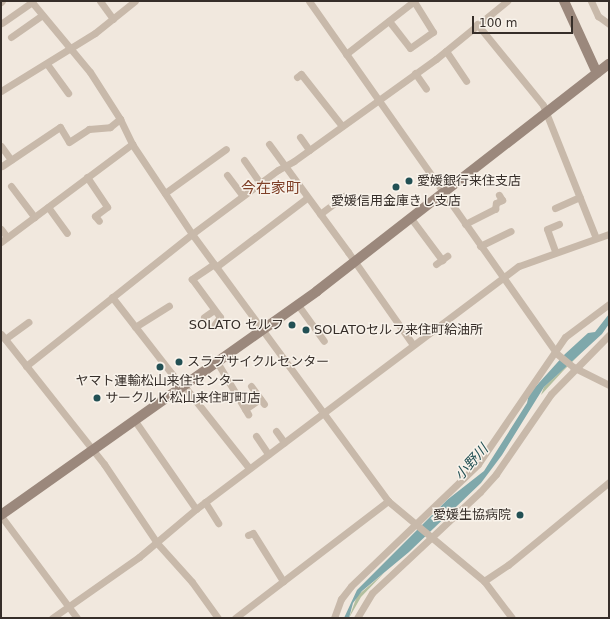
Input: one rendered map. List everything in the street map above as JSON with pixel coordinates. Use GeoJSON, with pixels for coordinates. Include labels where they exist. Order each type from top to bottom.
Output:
{"type":"FeatureCollection","features":[{"type":"Feature","properties":{"kind":"street"},"geometry":{"type":"LineString","coordinates":[[2,23],[32,1],[90,72],[120,120],[132,144],[192,234],[388,501],[484,581],[512,618]]}},
{"type":"Feature","properties":{"kind":"street"},"geometry":{"type":"LineString","coordinates":[[100,1],[113,19]]}},
{"type":"Feature","properties":{"kind":"street"},"geometry":{"type":"LineString","coordinates":[[1,91],[47,64],[113,19],[135,1]]}},
{"type":"Feature","properties":{"kind":"street"},"geometry":{"type":"LineString","coordinates":[[311,1],[346,54],[502,278],[558,354],[574,368],[609,385]]}},
{"type":"Feature","properties":{"kind":"street"},"geometry":{"type":"LineString","coordinates":[[346,54],[414,1],[433,32],[410,48],[389,21]]}},
{"type":"Feature","properties":{"kind":"street"},"geometry":{"type":"LineString","coordinates":[[26,366],[192,234],[260,183],[309,150],[446,51],[477,24],[507,1]]}},
{"type":"Feature","properties":{"kind":"street"},"geometry":{"type":"LineString","coordinates":[[564,1],[597,73]]}},
{"type":"Feature","properties":{"kind":"street"},"geometry":{"type":"LineString","coordinates":[[591,1],[598,16],[609,24]]}},
{"type":"Feature","properties":{"kind":"street"},"geometry":{"type":"LineString","coordinates":[[11,37],[42,15]]}},
{"type":"Feature","properties":{"kind":"street"},"geometry":{"type":"LineString","coordinates":[[477,24],[540,99],[596,238]]}},
{"type":"Feature","properties":{"kind":"street"},"geometry":{"type":"LineString","coordinates":[[446,51],[466,81]]}},
{"type":"Feature","properties":{"kind":"street"},"geometry":{"type":"LineString","coordinates":[[47,64],[68,93]]}},
{"type":"Feature","properties":{"kind":"street"},"geometry":{"type":"LineString","coordinates":[[77,618],[67,607],[1,515],[263,330],[609,64]]}},
{"type":"Feature","properties":{"kind":"street"},"geometry":{"type":"LineString","coordinates":[[415,73],[426,89]]}},
{"type":"Feature","properties":{"kind":"street"},"geometry":{"type":"LineString","coordinates":[[297,77],[301,74],[342,126]]}},
{"type":"Feature","properties":{"kind":"street"},"geometry":{"type":"LineString","coordinates":[[2,166],[60,127],[69,142],[89,129],[110,126],[120,120]]}},
{"type":"Feature","properties":{"kind":"street"},"geometry":{"type":"LineString","coordinates":[[300,137],[309,150]]}},
{"type":"Feature","properties":{"kind":"street"},"geometry":{"type":"LineString","coordinates":[[1,229],[4,240],[132,144]]}},
{"type":"Feature","properties":{"kind":"street"},"geometry":{"type":"LineString","coordinates":[[268,144],[354,261],[413,345]]}},
{"type":"Feature","properties":{"kind":"street"},"geometry":{"type":"LineString","coordinates":[[1,146],[11,160]]}},
{"type":"Feature","properties":{"kind":"street"},"geometry":{"type":"LineString","coordinates":[[165,193],[214,162],[226,149]]}},
{"type":"Feature","properties":{"kind":"street"},"geometry":{"type":"LineString","coordinates":[[244,160],[260,183]]}},
{"type":"Feature","properties":{"kind":"street"},"geometry":{"type":"LineString","coordinates":[[227,175],[243,196]]}},
{"type":"Feature","properties":{"kind":"street"},"geometry":{"type":"LineString","coordinates":[[87,178],[107,207],[95,216],[99,221]]}},
{"type":"Feature","properties":{"kind":"street"},"geometry":{"type":"LineString","coordinates":[[11,186],[34,217]]}},
{"type":"Feature","properties":{"kind":"street"},"geometry":{"type":"LineString","coordinates":[[465,224],[495,209],[496,203],[502,200],[499,195]]}},
{"type":"Feature","properties":{"kind":"street"},"geometry":{"type":"LineString","coordinates":[[320,214],[344,196]]}},
{"type":"Feature","properties":{"kind":"street"},"geometry":{"type":"LineString","coordinates":[[555,208],[580,197]]}},
{"type":"Feature","properties":{"kind":"street"},"geometry":{"type":"LineString","coordinates":[[215,324],[220,317],[192,279],[215,266],[307,198]]}},
{"type":"Feature","properties":{"kind":"street"},"geometry":{"type":"LineString","coordinates":[[48,206],[66,233]]}},
{"type":"Feature","properties":{"kind":"street"},"geometry":{"type":"LineString","coordinates":[[410,217],[442,260]]}},
{"type":"Feature","properties":{"kind":"street"},"geometry":{"type":"LineString","coordinates":[[555,251],[547,229],[559,224]]}},
{"type":"Feature","properties":{"kind":"street"},"geometry":{"type":"LineString","coordinates":[[480,246],[511,231]]}},
{"type":"Feature","properties":{"kind":"street"},"geometry":{"type":"LineString","coordinates":[[52,618],[157,543],[196,509],[249,468],[502,278],[531,259],[609,234]]}},
{"type":"Feature","properties":{"kind":"street"},"geometry":{"type":"LineString","coordinates":[[112,297],[249,468]]}},
{"type":"Feature","properties":{"kind":"street"},"geometry":{"type":"LineString","coordinates":[[298,304],[324,341]]}},
{"type":"Feature","properties":{"kind":"street"},"geometry":{"type":"LineString","coordinates":[[334,618],[341,599],[351,586],[417,526],[478,464],[558,354],[566,337],[609,304]]}},
{"type":"Feature","properties":{"kind":"street"},"geometry":{"type":"LineString","coordinates":[[135,327],[169,306]]}},
{"type":"Feature","properties":{"kind":"street"},"geometry":{"type":"LineString","coordinates":[[204,317],[214,310]]}},
{"type":"Feature","properties":{"kind":"street"},"geometry":{"type":"LineString","coordinates":[[28,322],[3,336],[94,450],[157,543],[192,582],[218,618]]}},
{"type":"Feature","properties":{"kind":"street"},"geometry":{"type":"LineString","coordinates":[[357,618],[372,593],[488,483],[534,416],[574,368],[609,335]]}},
{"type":"Feature","properties":{"kind":"street"},"geometry":{"type":"LineString","coordinates":[[217,362],[226,382],[246,412],[262,401],[251,386]]}},
{"type":"Feature","properties":{"kind":"street"},"geometry":{"type":"LineString","coordinates":[[135,421],[196,509]]}},
{"type":"Feature","properties":{"kind":"street"},"geometry":{"type":"LineString","coordinates":[[276,431],[284,442]]}},
{"type":"Feature","properties":{"kind":"street"},"geometry":{"type":"LineString","coordinates":[[256,436],[268,454]]}},
{"type":"Feature","properties":{"kind":"street"},"geometry":{"type":"LineString","coordinates":[[484,581],[508,566],[609,482]]}},
{"type":"Feature","properties":{"kind":"street"},"geometry":{"type":"LineString","coordinates":[[235,618],[388,501]]}},
{"type":"Feature","properties":{"kind":"street"},"geometry":{"type":"LineString","coordinates":[[205,502],[218,523]]}},
{"type":"Feature","properties":{"kind":"street"},"geometry":{"type":"LineString","coordinates":[[248,535],[253,533],[283,581]]}},
{"type":"Feature","properties":{"kind":"green space"},"geometry":{"type":"Polygon","coordinates":[[[583,351],[563,371],[541,395],[544,387],[583,351]]]}},
{"type":"Feature","properties":{"kind":"green space"},"geometry":{"type":"Polygon","coordinates":[[[384,573],[361,597],[349,618],[357,596],[384,573]]]}},
{"type":"Feature","properties":{"kind":"water"},"geometry":{"type":"Polygon","coordinates":[[[609,314],[609,324],[602,334],[544,387],[502,455],[481,483],[409,552],[362,591],[353,603],[349,618],[344,618],[357,590],[447,500],[484,471],[527,403],[529,394],[565,354],[588,333],[595,332],[609,314]]]}},
{"type":"Feature","properties":{"kind":"place","name":"愛媛銀行来住支店"},"geometry":{"type":"Point","coordinates":[409,181]}},
{"type":"Feature","properties":{"kind":"place","name":"愛媛信用金庫きし支店"},"geometry":{"type":"Point","coordinates":[396,187]}},
{"type":"Feature","properties":{"kind":"place","name":"SOLATO セルフ"},"geometry":{"type":"Point","coordinates":[292,325]}},
{"type":"Feature","properties":{"kind":"place","name":"SOLATOセルフ来住町給油所"},"geometry":{"type":"Point","coordinates":[306,330]}},
{"type":"Feature","properties":{"kind":"place","name":"スラブサイクルセンター"},"geometry":{"type":"Point","coordinates":[179,362]}},
{"type":"Feature","properties":{"kind":"place","name":"ヤマト運輸松山来住センター"},"geometry":{"type":"Point","coordinates":[160,367]}},
{"type":"Feature","properties":{"kind":"place","name":"サークルＫ松山来住町町店"},"geometry":{"type":"Point","coordinates":[97,398]}},
{"type":"Feature","properties":{"kind":"place","name":"愛媛生協病院"},"geometry":{"type":"Point","coordinates":[520,515]}},
{"type":"Feature","properties":{"kind":"district","name":"今在家町"},"geometry":{"type":"Point","coordinates":[271,189]}},
{"type":"Feature","properties":{"kind":"water label","name":"小野川"},"geometry":{"type":"Point","coordinates":[471,462]}}]}
